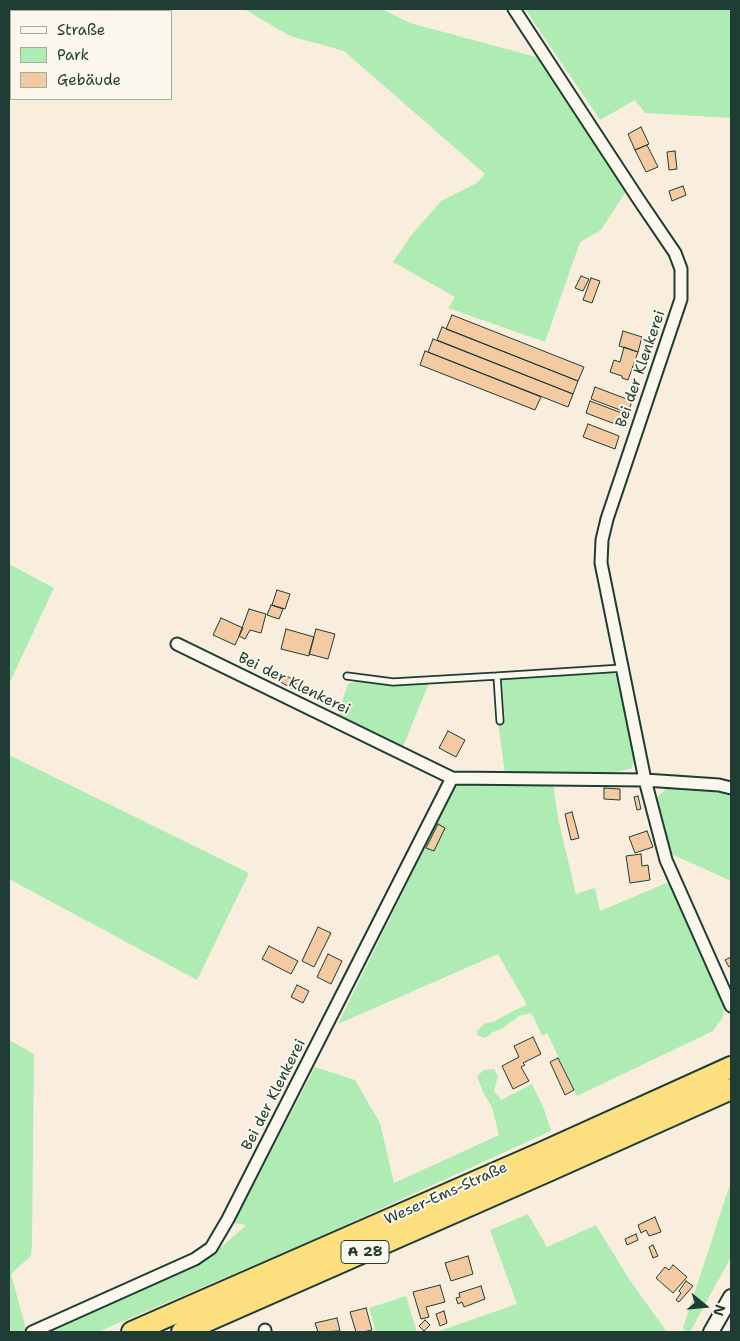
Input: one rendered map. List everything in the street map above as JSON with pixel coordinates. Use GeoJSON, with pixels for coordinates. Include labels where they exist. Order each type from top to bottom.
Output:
{"type":"FeatureCollection","features":[{"type":"Feature","properties":{"kind":"highway","name":"Weser-Ems-Straße"},"geometry":{"type":"LineString","coordinates":[[132,1332],[731,1067]]}},
{"type":"Feature","properties":{"kind":"highway","name":"Weser-Ems-Straße"},"geometry":{"type":"LineString","coordinates":[[182,1332],[731,1089]]}},
{"type":"Feature","properties":{"kind":"street","name":"Bei der Klenkerei"},"geometry":{"type":"LineString","coordinates":[[514,9],[675,253],[681,270],[681,299],[607,519],[602,540],[601,562],[645,780],[666,860],[731,1006]]}},
{"type":"Feature","properties":{"kind":"street","name":"Bei der Klenkerei"},"geometry":{"type":"LineString","coordinates":[[177,644],[452,778],[645,780],[719,785],[731,788]]}},
{"type":"Feature","properties":{"kind":"street","name":"Bei der Klenkerei"},"geometry":{"type":"LineString","coordinates":[[32,1332],[195,1259],[211,1248],[452,778]]}},
{"type":"Feature","properties":{"kind":"street"},"geometry":{"type":"LineString","coordinates":[[711,1332],[731,1297]]}},
{"type":"Feature","properties":{"kind":"lane"},"geometry":{"type":"LineString","coordinates":[[347,676],[393,682],[623,668]]}},
{"type":"Feature","properties":{"kind":"lane"},"geometry":{"type":"LineString","coordinates":[[497,676],[500,721]]}},
{"type":"Feature","properties":{"kind":"green space"},"geometry":{"type":"Polygon","coordinates":[[[244,9],[382,9],[410,23],[540,58],[627,190],[601,230],[580,242],[545,342],[448,308],[455,297],[393,262],[410,237],[441,201],[477,183],[485,174],[344,51],[290,36],[244,9]]]}},
{"type":"Feature","properties":{"kind":"green space"},"geometry":{"type":"Polygon","coordinates":[[[525,9],[731,9],[731,118],[645,113],[635,100],[600,120],[525,9]]]}},
{"type":"Feature","properties":{"kind":"green space"},"geometry":{"type":"Polygon","coordinates":[[[9,564],[54,588],[9,684],[9,564]]]}},
{"type":"Feature","properties":{"kind":"green space"},"geometry":{"type":"Polygon","coordinates":[[[612,672],[619,676],[635,759],[631,769],[597,775],[505,774],[498,722],[505,721],[502,679],[612,672]]]}},
{"type":"Feature","properties":{"kind":"green space"},"geometry":{"type":"Polygon","coordinates":[[[355,681],[393,685],[429,683],[402,749],[337,716],[348,684],[355,681]]]}},
{"type":"Feature","properties":{"kind":"green space"},"geometry":{"type":"Polygon","coordinates":[[[9,755],[249,873],[197,980],[9,879],[9,755]]]}},
{"type":"Feature","properties":{"kind":"green space"},"geometry":{"type":"Polygon","coordinates":[[[459,782],[553,783],[558,818],[576,894],[595,888],[600,911],[671,881],[724,1003],[723,1017],[713,1031],[577,1096],[547,1033],[542,1036],[530,1013],[519,1016],[485,1038],[477,1035],[477,1031],[485,1023],[493,1022],[527,1005],[498,954],[338,1024],[456,784],[459,782]]]}},
{"type":"Feature","properties":{"kind":"green space"},"geometry":{"type":"Polygon","coordinates":[[[711,788],[731,793],[731,881],[667,852],[657,797],[666,789],[711,788]]]}},
{"type":"Feature","properties":{"kind":"green space"},"geometry":{"type":"Polygon","coordinates":[[[9,1040],[34,1054],[31,1256],[11,1274],[26,1329],[19,1332],[9,1332],[9,1040]]]}},
{"type":"Feature","properties":{"kind":"green space"},"geometry":{"type":"Polygon","coordinates":[[[315,1067],[355,1080],[380,1123],[394,1183],[499,1135],[492,1107],[484,1094],[477,1076],[484,1070],[494,1069],[498,1076],[494,1091],[501,1100],[532,1084],[544,1109],[551,1131],[310,1241],[98,1332],[44,1332],[200,1263],[246,1225],[234,1223],[315,1067]]]}},
{"type":"Feature","properties":{"kind":"green space"},"geometry":{"type":"Polygon","coordinates":[[[731,1181],[731,1257],[690,1332],[687,1332],[683,1328],[731,1181]]]}},
{"type":"Feature","properties":{"kind":"green space"},"geometry":{"type":"Polygon","coordinates":[[[528,1214],[547,1247],[596,1225],[629,1279],[667,1332],[436,1332],[517,1304],[490,1230],[528,1214]]]}},
{"type":"Feature","properties":{"kind":"green space"},"geometry":{"type":"Polygon","coordinates":[[[406,1296],[417,1332],[376,1332],[369,1308],[406,1296]]]}},
{"type":"Feature","properties":{"kind":"building"},"geometry":{"type":"Polygon","coordinates":[[[641,127],[649,144],[635,150],[628,134],[641,127]]]}},
{"type":"Feature","properties":{"kind":"building"},"geometry":{"type":"Polygon","coordinates":[[[647,145],[658,167],[646,172],[635,150],[647,145]]]}},
{"type":"Feature","properties":{"kind":"building"},"geometry":{"type":"Polygon","coordinates":[[[675,151],[677,169],[669,170],[667,152],[675,151]]]}},
{"type":"Feature","properties":{"kind":"building"},"geometry":{"type":"Polygon","coordinates":[[[683,186],[686,195],[672,201],[669,191],[683,186]]]}},
{"type":"Feature","properties":{"kind":"building"},"geometry":{"type":"Polygon","coordinates":[[[581,276],[589,279],[583,291],[575,288],[581,276]]]}},
{"type":"Feature","properties":{"kind":"building"},"geometry":{"type":"Polygon","coordinates":[[[591,278],[600,281],[592,303],[583,300],[591,278]]]}},
{"type":"Feature","properties":{"kind":"building"},"geometry":{"type":"Polygon","coordinates":[[[452,315],[584,367],[578,381],[446,329],[452,315]]]}},
{"type":"Feature","properties":{"kind":"building"},"geometry":{"type":"Polygon","coordinates":[[[442,327],[578,381],[573,394],[437,340],[442,327]]]}},
{"type":"Feature","properties":{"kind":"building"},"geometry":{"type":"Polygon","coordinates":[[[623,331],[642,337],[638,352],[619,346],[623,331]]]}},
{"type":"Feature","properties":{"kind":"building"},"geometry":{"type":"Polygon","coordinates":[[[433,339],[573,394],[568,407],[428,352],[433,339]]]}},
{"type":"Feature","properties":{"kind":"building"},"geometry":{"type":"Polygon","coordinates":[[[624,347],[638,352],[628,380],[610,372],[614,360],[620,362],[624,347]]]}},
{"type":"Feature","properties":{"kind":"building"},"geometry":{"type":"Polygon","coordinates":[[[425,351],[541,397],[535,410],[420,365],[425,351]]]}},
{"type":"Feature","properties":{"kind":"building"},"geometry":{"type":"Polygon","coordinates":[[[595,387],[632,401],[628,413],[591,399],[595,387]]]}},
{"type":"Feature","properties":{"kind":"building"},"geometry":{"type":"Polygon","coordinates":[[[590,401],[627,415],[623,427],[586,413],[590,401]]]}},
{"type":"Feature","properties":{"kind":"building"},"geometry":{"type":"Polygon","coordinates":[[[588,424],[619,436],[615,449],[583,437],[588,424]]]}},
{"type":"Feature","properties":{"kind":"building"},"geometry":{"type":"Polygon","coordinates":[[[277,590],[290,594],[285,609],[272,605],[277,590]]]}},
{"type":"Feature","properties":{"kind":"building"},"geometry":{"type":"Polygon","coordinates":[[[271,605],[283,609],[279,619],[267,615],[271,605]]]}},
{"type":"Feature","properties":{"kind":"building"},"geometry":{"type":"Polygon","coordinates":[[[249,609],[266,614],[261,633],[250,630],[245,639],[239,636],[249,609]]]}},
{"type":"Feature","properties":{"kind":"building"},"geometry":{"type":"Polygon","coordinates":[[[221,618],[243,628],[235,645],[213,635],[221,618]]]}},
{"type":"Feature","properties":{"kind":"building"},"geometry":{"type":"Polygon","coordinates":[[[286,629],[314,637],[309,656],[281,649],[286,629]]]}},
{"type":"Feature","properties":{"kind":"building"},"geometry":{"type":"Polygon","coordinates":[[[316,629],[335,634],[328,659],[309,654],[316,629]]]}},
{"type":"Feature","properties":{"kind":"building"},"geometry":{"type":"Polygon","coordinates":[[[281,673],[297,682],[293,689],[277,680],[281,673]]]}},
{"type":"Feature","properties":{"kind":"building"},"geometry":{"type":"Polygon","coordinates":[[[448,731],[465,740],[456,757],[439,748],[448,731]]]}},
{"type":"Feature","properties":{"kind":"building"},"geometry":{"type":"Polygon","coordinates":[[[604,788],[620,789],[620,800],[604,799],[604,788]]]}},
{"type":"Feature","properties":{"kind":"building"},"geometry":{"type":"Polygon","coordinates":[[[638,796],[641,809],[637,810],[634,797],[638,796]]]}},
{"type":"Feature","properties":{"kind":"building"},"geometry":{"type":"Polygon","coordinates":[[[572,812],[579,838],[571,840],[565,814],[572,812]]]}},
{"type":"Feature","properties":{"kind":"building"},"geometry":{"type":"Polygon","coordinates":[[[438,824],[445,828],[434,851],[426,848],[438,824]]]}},
{"type":"Feature","properties":{"kind":"building"},"geometry":{"type":"Polygon","coordinates":[[[647,831],[653,847],[635,853],[629,837],[647,831]]]}},
{"type":"Feature","properties":{"kind":"building"},"geometry":{"type":"Polygon","coordinates":[[[641,854],[642,866],[648,865],[650,880],[630,883],[626,856],[641,854]]]}},
{"type":"Feature","properties":{"kind":"building"},"geometry":{"type":"Polygon","coordinates":[[[318,927],[331,933],[314,967],[302,961],[318,927]]]}},
{"type":"Feature","properties":{"kind":"building"},"geometry":{"type":"Polygon","coordinates":[[[269,946],[298,961],[291,974],[262,959],[269,946]]]}},
{"type":"Feature","properties":{"kind":"building"},"geometry":{"type":"Polygon","coordinates":[[[328,954],[342,961],[331,984],[317,977],[328,954]]]}},
{"type":"Feature","properties":{"kind":"building"},"geometry":{"type":"Polygon","coordinates":[[[731,957],[731,966],[729,967],[725,960],[731,957]]]}},
{"type":"Feature","properties":{"kind":"building"},"geometry":{"type":"Polygon","coordinates":[[[297,985],[309,991],[303,1003],[291,997],[297,985]]]}},
{"type":"Feature","properties":{"kind":"building"},"geometry":{"type":"Polygon","coordinates":[[[533,1037],[541,1054],[523,1063],[525,1065],[521,1067],[529,1081],[513,1089],[502,1066],[519,1057],[514,1046],[533,1037]]]}},
{"type":"Feature","properties":{"kind":"building"},"geometry":{"type":"Polygon","coordinates":[[[558,1058],[574,1090],[565,1095],[550,1062],[558,1058]]]}},
{"type":"Feature","properties":{"kind":"building"},"geometry":{"type":"Polygon","coordinates":[[[655,1217],[661,1232],[649,1236],[646,1230],[641,1233],[638,1225],[655,1217]]]}},
{"type":"Feature","properties":{"kind":"building"},"geometry":{"type":"Polygon","coordinates":[[[636,1234],[638,1240],[627,1245],[625,1239],[636,1234]]]}},
{"type":"Feature","properties":{"kind":"building"},"geometry":{"type":"Polygon","coordinates":[[[653,1245],[658,1256],[653,1258],[649,1247],[653,1245]]]}},
{"type":"Feature","properties":{"kind":"building"},"geometry":{"type":"Polygon","coordinates":[[[468,1256],[473,1274],[451,1281],[445,1263],[468,1256]]]}},
{"type":"Feature","properties":{"kind":"building"},"geometry":{"type":"Polygon","coordinates":[[[673,1265],[687,1277],[673,1293],[656,1278],[665,1267],[669,1270],[673,1265]]]}},
{"type":"Feature","properties":{"kind":"building"},"geometry":{"type":"Polygon","coordinates":[[[686,1281],[693,1286],[679,1302],[676,1300],[681,1293],[679,1291],[686,1281]]]}},
{"type":"Feature","properties":{"kind":"building"},"geometry":{"type":"Polygon","coordinates":[[[440,1285],[445,1302],[426,1307],[429,1317],[421,1319],[413,1292],[440,1285]]]}},
{"type":"Feature","properties":{"kind":"building"},"geometry":{"type":"Polygon","coordinates":[[[481,1286],[485,1299],[464,1307],[462,1302],[458,1304],[456,1298],[460,1297],[459,1293],[481,1286]]]}},
{"type":"Feature","properties":{"kind":"building"},"geometry":{"type":"Polygon","coordinates":[[[366,1308],[372,1330],[356,1332],[350,1312],[366,1308]]]}},
{"type":"Feature","properties":{"kind":"building"},"geometry":{"type":"Polygon","coordinates":[[[444,1311],[447,1323],[440,1326],[436,1314],[444,1311]]]}},
{"type":"Feature","properties":{"kind":"building"},"geometry":{"type":"Polygon","coordinates":[[[337,1318],[340,1331],[318,1332],[315,1323],[337,1318]]]}},
{"type":"Feature","properties":{"kind":"building"},"geometry":{"type":"Polygon","coordinates":[[[425,1320],[430,1325],[424,1331],[419,1326],[425,1320]]]}}]}
